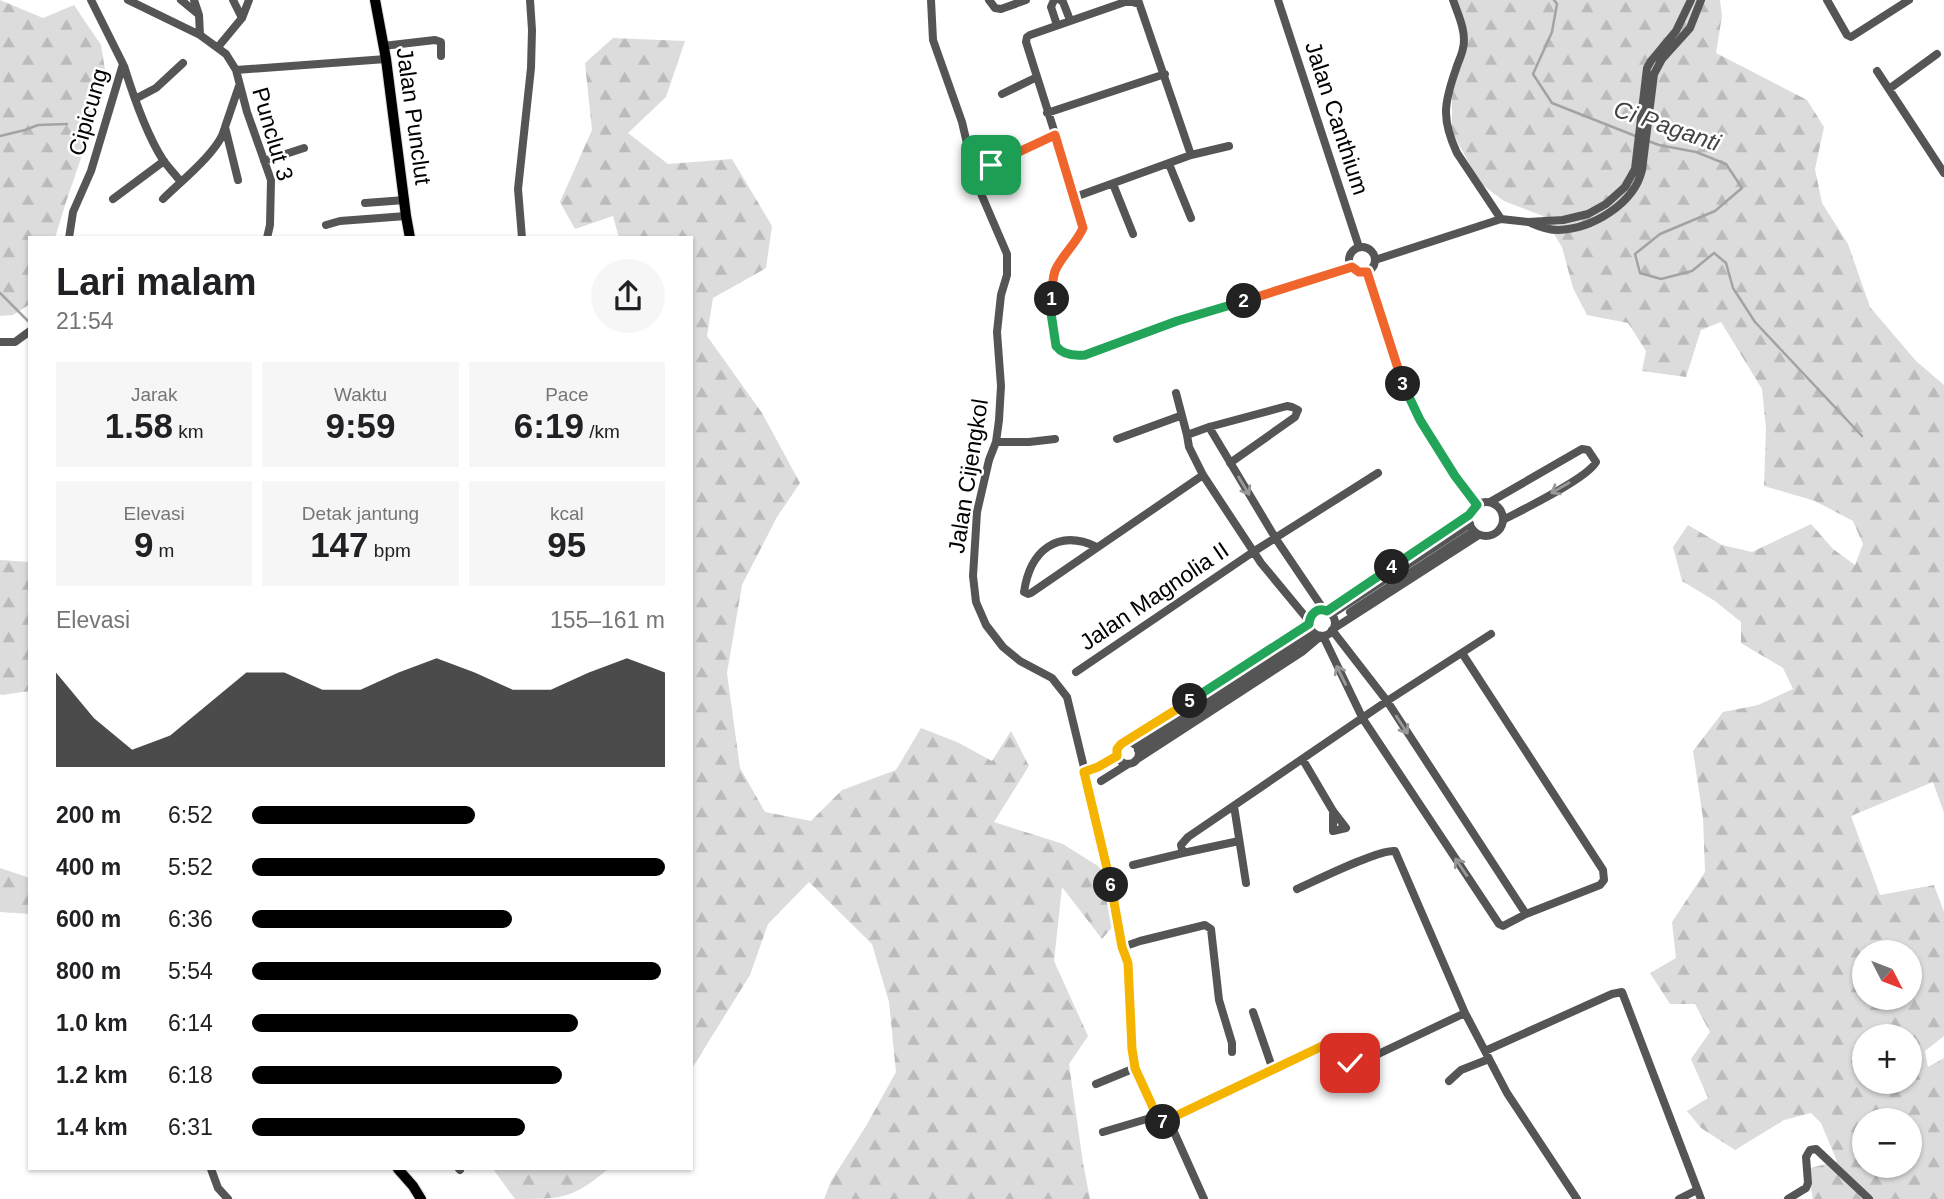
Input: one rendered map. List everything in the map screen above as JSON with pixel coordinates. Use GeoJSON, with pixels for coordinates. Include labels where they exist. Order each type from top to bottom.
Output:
{"type":"FeatureCollection","features":[{"type":"Feature","properties":{"kind":"main road","name":"Jalan Punclut"},"geometry":{"type":"LineString","coordinates":[[375,0],[386,59],[410,236]]}},
{"type":"Feature","properties":{"kind":"main road"},"geometry":{"type":"LineString","coordinates":[[399,1170],[421,1199]]}},
{"type":"Feature","properties":{"kind":"street","name":"Cipicung"},"geometry":{"type":"LineString","coordinates":[[69,236],[73,212],[91,171],[123,64],[91,0]]}},
{"type":"Feature","properties":{"kind":"street","name":"Punclut 3"},"geometry":{"type":"LineString","coordinates":[[128,0],[200,35],[226,54],[236,70],[271,180],[267,236]]}},
{"type":"Feature","properties":{"kind":"street"},"geometry":{"type":"LineString","coordinates":[[181,0],[199,15]]}},
{"type":"Feature","properties":{"kind":"street"},"geometry":{"type":"LineString","coordinates":[[194,0],[199,15],[200,35]]}},
{"type":"Feature","properties":{"kind":"street"},"geometry":{"type":"LineString","coordinates":[[233,0],[242,18]]}},
{"type":"Feature","properties":{"kind":"street"},"geometry":{"type":"LineString","coordinates":[[218,47],[242,18],[249,0]]}},
{"type":"Feature","properties":{"kind":"street"},"geometry":{"type":"LineString","coordinates":[[522,236],[518,189],[531,68],[533,30],[530,0]]}},
{"type":"Feature","properties":{"kind":"street","name":"Jalan Cijengkol"},"geometry":{"type":"LineString","coordinates":[[931,0],[933,40],[962,122],[976,182],[1007,254],[1007,275],[1001,295],[996,332],[1001,386],[999,420],[996,442],[977,512],[973,576],[976,602],[986,625],[1003,647],[1052,678],[1067,697],[1109,872],[1122,947],[1128,963],[1135,1068],[1160,1119],[1174,1132],[1204,1199]]}},
{"type":"Feature","properties":{"kind":"street"},"geometry":{"type":"LineString","coordinates":[[989,0],[995,8],[1001,9],[1026,0]]}},
{"type":"Feature","properties":{"kind":"street"},"geometry":{"type":"LineString","coordinates":[[1054,0],[1051,7],[1057,25]]}},
{"type":"Feature","properties":{"kind":"street"},"geometry":{"type":"LineString","coordinates":[[1060,0],[1070,20]]}},
{"type":"Feature","properties":{"kind":"street","name":"Jalan Canthium"},"geometry":{"type":"LineString","coordinates":[[1278,0],[1359,247]]}},
{"type":"Feature","properties":{"kind":"street"},"geometry":{"type":"LineString","coordinates":[[1453,0],[1462,27],[1464,46],[1448,94],[1445,115],[1457,153],[1502,219]]}},
{"type":"Feature","properties":{"kind":"street"},"geometry":{"type":"LineString","coordinates":[[1375,260],[1502,219],[1528,222],[1563,219],[1598,210],[1625,187],[1638,169],[1649,85],[1647,68],[1684,19],[1691,0]]}},
{"type":"Feature","properties":{"kind":"street"},"geometry":{"type":"LineString","coordinates":[[1649,85],[1662,59],[1690,28],[1701,0]]}},
{"type":"Feature","properties":{"kind":"street"},"geometry":{"type":"LineString","coordinates":[[1827,0],[1850,37],[1909,0]]}},
{"type":"Feature","properties":{"kind":"street"},"geometry":{"type":"LineString","coordinates":[[1191,155],[1139,2],[1125,2],[1027,37],[1026,42],[1083,228],[1057,267],[1052,287],[1051,313],[1059,350],[1076,356],[1085,355],[1177,321],[1352,267]]}},
{"type":"Feature","properties":{"kind":"street"},"geometry":{"type":"LineString","coordinates":[[383,46],[435,40],[441,42],[441,56]]}},
{"type":"Feature","properties":{"kind":"street"},"geometry":{"type":"LineString","coordinates":[[1889,89],[1937,54]]}},
{"type":"Feature","properties":{"kind":"street"},"geometry":{"type":"LineString","coordinates":[[236,70],[386,59]]}},
{"type":"Feature","properties":{"kind":"street"},"geometry":{"type":"LineString","coordinates":[[135,99],[156,89],[183,63]]}},
{"type":"Feature","properties":{"kind":"street"},"geometry":{"type":"LineString","coordinates":[[123,64],[156,147],[181,182]]}},
{"type":"Feature","properties":{"kind":"street"},"geometry":{"type":"LineString","coordinates":[[1877,72],[1944,173]]}},
{"type":"Feature","properties":{"kind":"street"},"geometry":{"type":"LineString","coordinates":[[1047,113],[1165,74]]}},
{"type":"Feature","properties":{"kind":"street"},"geometry":{"type":"LineString","coordinates":[[1002,94],[1037,77]]}},
{"type":"Feature","properties":{"kind":"street"},"geometry":{"type":"LineString","coordinates":[[163,199],[220,141],[239,86]]}},
{"type":"Feature","properties":{"kind":"street"},"geometry":{"type":"LineString","coordinates":[[225,127],[238,180]]}},
{"type":"Feature","properties":{"kind":"street"},"geometry":{"type":"LineString","coordinates":[[991,165],[1055,135]]}},
{"type":"Feature","properties":{"kind":"street"},"geometry":{"type":"LineString","coordinates":[[1075,197],[1191,155],[1229,146]]}},
{"type":"Feature","properties":{"kind":"street"},"geometry":{"type":"LineString","coordinates":[[264,160],[304,148]]}},
{"type":"Feature","properties":{"kind":"street"},"geometry":{"type":"LineString","coordinates":[[113,200],[164,161]]}},
{"type":"Feature","properties":{"kind":"street"},"geometry":{"type":"LineString","coordinates":[[1169,164],[1191,218]]}},
{"type":"Feature","properties":{"kind":"street"},"geometry":{"type":"LineString","coordinates":[[1114,184],[1133,234]]}},
{"type":"Feature","properties":{"kind":"street"},"geometry":{"type":"LineString","coordinates":[[365,203],[405,200]]}},
{"type":"Feature","properties":{"kind":"street"},"geometry":{"type":"LineString","coordinates":[[327,225],[340,221],[406,216]]}},
{"type":"Feature","properties":{"kind":"street"},"geometry":{"type":"LineString","coordinates":[[1359,247],[1372,251],[1375,260],[1367,272],[1359,272],[1350,264],[1350,256],[1359,247]]}},
{"type":"Feature","properties":{"kind":"street"},"geometry":{"type":"LineString","coordinates":[[1133,745],[1138,755],[1132,762],[1122,762],[1117,756],[1118,747],[1133,745],[1473,526],[1477,505],[1455,476],[1407,394],[1367,272]]}},
{"type":"Feature","properties":{"kind":"street"},"geometry":{"type":"LineString","coordinates":[[0,342],[15,342],[28,333]]}},
{"type":"Feature","properties":{"kind":"street"},"geometry":{"type":"LineString","coordinates":[[1176,393],[1189,447],[1203,475],[1253,552],[1329,651],[1363,719],[1499,924],[1503,926],[1526,914],[1601,885],[1605,876],[1462,653]]}},
{"type":"Feature","properties":{"kind":"street"},"geometry":{"type":"LineString","coordinates":[[1187,435],[1287,406],[1298,410],[1295,417],[1230,463]]}},
{"type":"Feature","properties":{"kind":"street"},"geometry":{"type":"LineString","coordinates":[[1117,439],[1180,416]]}},
{"type":"Feature","properties":{"kind":"street"},"geometry":{"type":"LineString","coordinates":[[1209,427],[1276,539],[1387,701],[1526,914]]}},
{"type":"Feature","properties":{"kind":"street"},"geometry":{"type":"LineString","coordinates":[[996,442],[1055,439]]}},
{"type":"Feature","properties":{"kind":"street"},"geometry":{"type":"LineString","coordinates":[[1477,505],[1490,502],[1583,449],[1590,452],[1596,462],[1593,468],[1503,520]]}},
{"type":"Feature","properties":{"kind":"street","name":"Jalan Magnolia II"},"geometry":{"type":"LineString","coordinates":[[1076,672],[1253,552],[1378,473]]}},
{"type":"Feature","properties":{"kind":"street"},"geometry":{"type":"LineString","coordinates":[[1097,547],[1076,540],[1046,548],[1031,566],[1024,592],[1031,593],[1203,475]]}},
{"type":"Feature","properties":{"kind":"street"},"geometry":{"type":"LineString","coordinates":[[1473,526],[1487,537],[1494,535],[1502,526],[1500,509],[1490,502]]}},
{"type":"Feature","properties":{"kind":"street"},"geometry":{"type":"LineString","coordinates":[[1330,619],[1473,526]]}},
{"type":"Feature","properties":{"kind":"street"},"geometry":{"type":"LineString","coordinates":[[1101,781],[1302,652],[1315,630],[1314,612],[1330,619]]}},
{"type":"Feature","properties":{"kind":"street"},"geometry":{"type":"LineString","coordinates":[[1133,745],[1315,630]]}},
{"type":"Feature","properties":{"kind":"street"},"geometry":{"type":"LineString","coordinates":[[1183,853],[1181,845],[1188,837],[1387,701],[1491,634]]}},
{"type":"Feature","properties":{"kind":"street"},"geometry":{"type":"LineString","coordinates":[[1084,772],[1117,756]]}},
{"type":"Feature","properties":{"kind":"street"},"geometry":{"type":"LineString","coordinates":[[1303,760],[1333,811]]}},
{"type":"Feature","properties":{"kind":"street"},"geometry":{"type":"LineString","coordinates":[[1234,806],[1246,883]]}},
{"type":"Feature","properties":{"kind":"street"},"geometry":{"type":"LineString","coordinates":[[1133,864],[1239,841]]}},
{"type":"Feature","properties":{"kind":"street"},"geometry":{"type":"LineString","coordinates":[[1297,889],[1381,853],[1395,851],[1465,1013],[1507,1093],[1577,1199]]}},
{"type":"Feature","properties":{"kind":"street"},"geometry":{"type":"LineString","coordinates":[[1122,947],[1208,926],[1211,929],[1219,1000],[1232,1043],[1232,1052]]}},
{"type":"Feature","properties":{"kind":"street"},"geometry":{"type":"LineString","coordinates":[[1449,1081],[1461,1070],[1487,1055],[1612,993],[1622,992],[1699,1195],[1679,1199]]}},
{"type":"Feature","properties":{"kind":"street"},"geometry":{"type":"LineString","coordinates":[[1253,1012],[1273,1070]]}},
{"type":"Feature","properties":{"kind":"street"},"geometry":{"type":"LineString","coordinates":[[1103,1132],[1160,1119],[1337,1039],[1350,1063],[1356,1065],[1465,1013]]}},
{"type":"Feature","properties":{"kind":"street"},"geometry":{"type":"LineString","coordinates":[[1096,1084],[1135,1068]]}},
{"type":"Feature","properties":{"kind":"street"},"geometry":{"type":"LineString","coordinates":[[1788,1199],[1806,1188],[1808,1183],[1805,1157],[1810,1150],[1816,1150],[1869,1199]]}},
{"type":"Feature","properties":{"kind":"street"},"geometry":{"type":"LineString","coordinates":[[211,1170],[219,1197]]}},
{"type":"Feature","properties":{"kind":"green space"},"geometry":{"type":"Polygon","coordinates":[[[0,0],[43,18],[74,5],[101,45],[107,82],[56,236],[28,236],[28,305],[13,315],[0,316],[0,0]]]}},
{"type":"Feature","properties":{"kind":"green space"},"geometry":{"type":"Polygon","coordinates":[[[1456,0],[1720,0],[1722,16],[1716,53],[1807,100],[1824,127],[1815,169],[1822,203],[1848,244],[1870,307],[1916,361],[1944,385],[1944,813],[1933,782],[1851,816],[1880,895],[1934,885],[1944,912],[1944,1036],[1925,1051],[1928,1067],[1944,1058],[1944,1199],[1813,1199],[1807,1169],[1837,1161],[1821,1123],[1811,1113],[1784,1120],[1735,1150],[1701,1128],[1687,1111],[1708,1098],[1691,1059],[1710,1032],[1695,1004],[1670,1004],[1650,973],[1676,958],[1672,922],[1705,872],[1703,818],[1693,751],[1723,712],[1758,705],[1793,689],[1783,668],[1741,643],[1741,622],[1715,601],[1682,581],[1673,547],[1688,525],[1722,545],[1752,552],[1811,524],[1833,549],[1855,565],[1863,544],[1853,521],[1815,501],[1764,486],[1766,429],[1762,389],[1721,322],[1701,330],[1686,377],[1642,371],[1646,351],[1628,323],[1587,315],[1573,288],[1562,247],[1543,216],[1504,201],[1480,183],[1452,132],[1452,88],[1467,41],[1456,0]]]}},
{"type":"Feature","properties":{"kind":"green space"},"geometry":{"type":"Polygon","coordinates":[[[613,38],[685,41],[666,97],[628,133],[668,164],[732,159],[772,226],[766,268],[713,298],[707,336],[762,413],[800,483],[777,517],[742,585],[727,673],[740,768],[765,812],[811,821],[842,790],[896,770],[921,728],[957,742],[992,761],[1011,731],[1029,766],[994,822],[1063,844],[1101,868],[1113,926],[1102,939],[1062,887],[1054,961],[1088,1036],[1069,1064],[1090,1199],[824,1199],[831,1181],[896,1072],[889,1002],[872,944],[809,882],[768,924],[750,975],[693,1067],[693,236],[618,236],[613,216],[575,229],[560,202],[592,130],[585,63],[613,38]]]}},
{"type":"Feature","properties":{"kind":"green space"},"geometry":{"type":"Polygon","coordinates":[[[0,560],[28,562],[28,691],[0,694],[0,560]]]}},
{"type":"Feature","properties":{"kind":"green space"},"geometry":{"type":"Polygon","coordinates":[[[0,868],[28,877],[28,914],[0,912],[0,868]]]}},
{"type":"Feature","properties":{"kind":"green space"},"geometry":{"type":"Polygon","coordinates":[[[494,1170],[607,1170],[585,1186],[566,1195],[545,1199],[515,1199],[494,1170]]]}},
{"type":"Feature","properties":{"kind":"waterway","name":"Ci Paganti"},"geometry":{"type":"LineString","coordinates":[[1554,0],[1557,4],[1552,32],[1533,74],[1552,103],[1638,137]]}},
{"type":"Feature","properties":{"kind":"waterway"},"geometry":{"type":"LineString","coordinates":[[0,136],[38,125],[67,124]]}},
{"type":"Feature","properties":{"kind":"waterway","name":"Ci Paganti"},"geometry":{"type":"LineString","coordinates":[[1648,141],[1696,152],[1726,164],[1742,188],[1715,211],[1660,234],[1635,254],[1640,273],[1661,279],[1692,271],[1714,253],[1726,263],[1733,288],[1755,322],[1862,436]]}},
{"type":"Feature","properties":{"kind":"waterway"},"geometry":{"type":"LineString","coordinates":[[0,293],[28,321]]}},
{"type":"Feature","properties":{"kind":"route"},"geometry":{"type":"LineString","coordinates":[[991,165],[1055,135],[1083,222],[1078,239],[1057,267],[1052,287],[1051,313],[1056,346],[1069,355],[1085,355],[1177,321],[1352,267],[1361,273],[1367,272],[1407,394],[1455,476],[1477,505],[1469,515],[1327,611],[1314,612],[1309,624],[1121,744],[1117,749],[1117,756],[1084,772],[1109,872],[1122,947],[1128,963],[1135,1068],[1157,1116],[1163,1122],[1337,1039],[1350,1063]]}}]}
